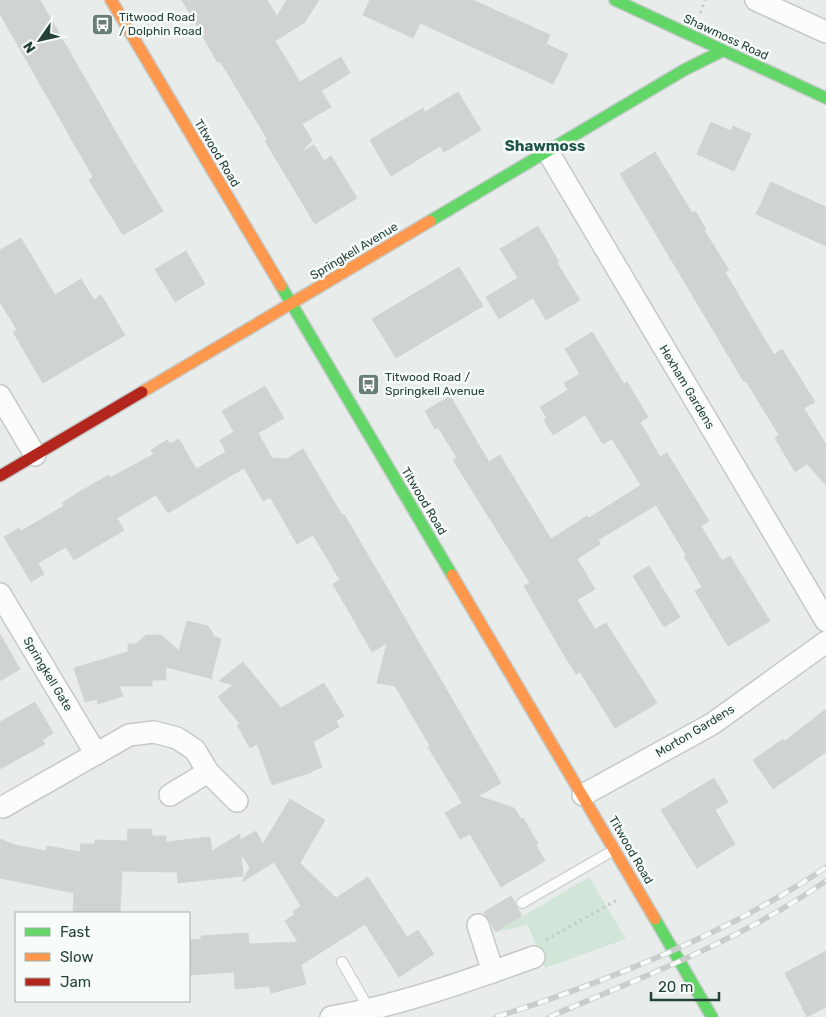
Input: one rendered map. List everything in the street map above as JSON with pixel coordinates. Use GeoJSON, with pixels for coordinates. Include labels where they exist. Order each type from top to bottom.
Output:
{"type":"FeatureCollection","features":[{"type":"Feature","properties":{"kind":"main road","name":"Titwood Road"},"geometry":{"type":"LineString","coordinates":[[111,0],[583,795],[712,1017]]}},
{"type":"Feature","properties":{"kind":"main road","name":"Shawmoss Road"},"geometry":{"type":"LineString","coordinates":[[615,0],[826,98]]}},
{"type":"Feature","properties":{"kind":"main road","name":"Springkell Avenue"},"geometry":{"type":"LineString","coordinates":[[0,476],[684,70],[722,51]]}},
{"type":"Feature","properties":{"kind":"street"},"geometry":{"type":"LineString","coordinates":[[756,0],[824,28]]}},
{"type":"Feature","properties":{"kind":"street","name":"Hexham Gardens"},"geometry":{"type":"LineString","coordinates":[[548,152],[826,621]]}},
{"type":"Feature","properties":{"kind":"street"},"geometry":{"type":"LineString","coordinates":[[0,396],[35,455]]}},
{"type":"Feature","properties":{"kind":"street","name":"Springkell Gate"},"geometry":{"type":"LineString","coordinates":[[0,594],[96,754]]}},
{"type":"Feature","properties":{"kind":"street","name":"Morton Gardens"},"geometry":{"type":"LineString","coordinates":[[583,795],[712,724],[826,642]]}},
{"type":"Feature","properties":{"kind":"street"},"geometry":{"type":"LineString","coordinates":[[3,807],[129,735],[154,732],[177,738],[195,750],[208,772],[237,801]]}},
{"type":"Feature","properties":{"kind":"street"},"geometry":{"type":"LineString","coordinates":[[170,795],[208,772]]}},
{"type":"Feature","properties":{"kind":"street"},"geometry":{"type":"LineString","coordinates":[[478,925],[493,972]]}},
{"type":"Feature","properties":{"kind":"street"},"geometry":{"type":"LineString","coordinates":[[331,1017],[369,1009],[534,958]]}},
{"type":"Feature","properties":{"kind":"lane"},"geometry":{"type":"LineString","coordinates":[[522,903],[615,850]]}},
{"type":"Feature","properties":{"kind":"lane"},"geometry":{"type":"LineString","coordinates":[[342,962],[369,1009]]}},
{"type":"Feature","properties":{"kind":"path"},"geometry":{"type":"LineString","coordinates":[[534,958],[535,947],[637,888]]}},
{"type":"Feature","properties":{"kind":"green space"},"geometry":{"type":"Polygon","coordinates":[[[589,877],[626,939],[545,968],[528,925],[496,932],[589,877]]]}},
{"type":"Feature","properties":{"kind":"building"},"geometry":{"type":"Polygon","coordinates":[[[0,0],[40,0],[163,211],[123,235],[89,180],[93,177],[0,14],[0,0]]]}},
{"type":"Feature","properties":{"kind":"building"},"geometry":{"type":"Polygon","coordinates":[[[182,0],[267,0],[277,16],[287,0],[319,0],[305,22],[275,41],[300,82],[341,57],[350,73],[321,91],[331,107],[302,124],[312,140],[301,153],[314,145],[324,161],[331,156],[357,198],[315,224],[265,141],[268,140],[220,61],[218,63],[182,0]]]}},
{"type":"Feature","properties":{"kind":"building"},"geometry":{"type":"Polygon","coordinates":[[[370,0],[473,0],[550,35],[546,44],[568,54],[553,84],[420,23],[413,38],[363,15],[370,0]]]}},
{"type":"Feature","properties":{"kind":"building"},"geometry":{"type":"Polygon","coordinates":[[[458,92],[481,130],[444,152],[440,146],[391,176],[370,140],[423,108],[425,112],[458,92]]]}},
{"type":"Feature","properties":{"kind":"building"},"geometry":{"type":"Polygon","coordinates":[[[711,122],[731,131],[733,126],[751,134],[734,171],[697,154],[711,122]]]}},
{"type":"Feature","properties":{"kind":"building"},"geometry":{"type":"Polygon","coordinates":[[[655,152],[692,213],[695,211],[706,229],[704,230],[729,270],[725,272],[774,355],[782,349],[815,402],[804,408],[826,445],[826,485],[807,464],[795,472],[775,438],[779,435],[746,381],[744,382],[620,174],[655,152]]]}},
{"type":"Feature","properties":{"kind":"building"},"geometry":{"type":"Polygon","coordinates":[[[771,182],[826,207],[826,246],[756,214],[771,182]]]}},
{"type":"Feature","properties":{"kind":"building"},"geometry":{"type":"Polygon","coordinates":[[[538,226],[559,262],[557,263],[580,300],[546,320],[533,298],[499,319],[486,297],[518,278],[500,249],[538,226]]]}},
{"type":"Feature","properties":{"kind":"building"},"geometry":{"type":"Polygon","coordinates":[[[21,238],[55,295],[81,279],[94,300],[101,295],[125,335],[43,383],[13,332],[17,330],[0,302],[0,250],[21,238]]]}},
{"type":"Feature","properties":{"kind":"building"},"geometry":{"type":"Polygon","coordinates":[[[186,251],[205,284],[175,302],[155,269],[186,251]]]}},
{"type":"Feature","properties":{"kind":"building"},"geometry":{"type":"Polygon","coordinates":[[[459,267],[483,306],[396,358],[372,319],[459,267]]]}},
{"type":"Feature","properties":{"kind":"building"},"geometry":{"type":"Polygon","coordinates":[[[592,332],[624,384],[627,382],[648,417],[640,422],[660,457],[667,453],[709,521],[701,526],[722,561],[730,556],[770,621],[728,646],[695,591],[702,587],[684,556],[686,555],[656,505],[598,540],[600,544],[577,559],[595,589],[577,600],[595,629],[606,623],[657,703],[615,728],[580,672],[576,674],[561,650],[524,586],[530,583],[453,460],[457,458],[438,427],[435,429],[425,411],[450,396],[489,462],[500,455],[551,539],[587,516],[589,518],[641,485],[612,439],[603,444],[585,415],[553,435],[544,420],[547,418],[540,407],[568,390],[564,383],[580,374],[565,349],[592,332]]]}},
{"type":"Feature","properties":{"kind":"building"},"geometry":{"type":"Polygon","coordinates":[[[265,386],[284,418],[258,433],[272,458],[287,459],[303,449],[342,515],[344,514],[501,783],[478,796],[514,808],[521,819],[523,818],[538,844],[536,845],[545,861],[501,887],[470,834],[460,839],[445,813],[462,803],[428,747],[430,746],[395,686],[377,683],[387,643],[372,652],[333,584],[340,580],[313,535],[297,544],[270,497],[263,501],[244,468],[168,513],[156,495],[117,518],[124,530],[74,560],[66,547],[38,563],[44,574],[31,582],[4,537],[19,528],[21,531],[64,506],[62,503],[109,475],[110,478],[154,454],[151,450],[167,440],[170,444],[179,439],[196,469],[226,452],[220,440],[234,432],[222,411],[265,386]]]}},
{"type":"Feature","properties":{"kind":"building"},"geometry":{"type":"Polygon","coordinates":[[[649,566],[680,617],[664,627],[633,576],[649,566]]]}},
{"type":"Feature","properties":{"kind":"building"},"geometry":{"type":"Polygon","coordinates":[[[187,621],[208,626],[215,637],[221,639],[211,678],[213,679],[166,667],[166,680],[152,680],[152,686],[119,686],[123,696],[98,704],[97,699],[85,702],[74,668],[128,652],[128,644],[136,644],[146,635],[161,635],[179,651],[187,621]]]}},
{"type":"Feature","properties":{"kind":"building"},"geometry":{"type":"Polygon","coordinates":[[[0,634],[20,669],[0,681],[0,634]]]}},
{"type":"Feature","properties":{"kind":"building"},"geometry":{"type":"Polygon","coordinates":[[[243,662],[281,708],[324,683],[344,716],[336,721],[339,727],[313,742],[322,767],[272,785],[257,744],[250,748],[237,725],[240,724],[218,697],[233,685],[219,681],[243,662]]]}},
{"type":"Feature","properties":{"kind":"building"},"geometry":{"type":"Polygon","coordinates":[[[35,702],[53,733],[42,740],[45,744],[0,769],[0,722],[35,702]]]}},
{"type":"Feature","properties":{"kind":"building"},"geometry":{"type":"Polygon","coordinates":[[[826,709],[826,752],[773,789],[753,760],[783,739],[785,741],[826,709]]]}},
{"type":"Feature","properties":{"kind":"building"},"geometry":{"type":"Polygon","coordinates":[[[714,778],[728,802],[715,810],[735,844],[697,868],[661,810],[714,778]]]}},
{"type":"Feature","properties":{"kind":"building"},"geometry":{"type":"Polygon","coordinates":[[[290,799],[325,820],[300,863],[336,898],[368,877],[407,937],[418,930],[434,954],[399,977],[365,924],[301,965],[306,984],[271,993],[269,986],[235,989],[234,972],[190,975],[190,940],[201,939],[201,936],[248,933],[249,944],[298,942],[285,921],[295,914],[293,912],[301,906],[274,862],[242,882],[250,867],[241,854],[243,876],[178,883],[177,872],[122,871],[120,912],[73,912],[74,893],[0,878],[0,839],[15,845],[46,851],[47,846],[80,852],[81,844],[95,844],[95,840],[127,841],[128,829],[152,829],[152,836],[166,836],[166,842],[210,837],[212,851],[240,834],[240,840],[256,831],[263,844],[290,799]]]}},
{"type":"Feature","properties":{"kind":"building"},"geometry":{"type":"Polygon","coordinates":[[[511,896],[522,916],[496,932],[484,912],[511,896]]]}},
{"type":"Feature","properties":{"kind":"building"},"geometry":{"type":"Polygon","coordinates":[[[826,951],[826,1007],[807,1017],[785,973],[826,951]]]}},
{"type":"Feature","properties":{"kind":"railway"},"geometry":{"type":"LineString","coordinates":[[496,1017],[557,997],[677,949],[735,921],[793,889],[826,867]]}},
{"type":"Feature","properties":{"kind":"railway"},"geometry":{"type":"LineString","coordinates":[[549,1017],[656,972],[726,939],[760,922],[826,881]]}},
{"type":"Feature","properties":{"kind":"traffic: fast"},"geometry":{"type":"LineString","coordinates":[[615,0],[826,98]]}},
{"type":"Feature","properties":{"kind":"traffic: fast"},"geometry":{"type":"LineString","coordinates":[[430,221],[684,70],[722,51]]}},
{"type":"Feature","properties":{"kind":"traffic: fast"},"geometry":{"type":"LineString","coordinates":[[281,286],[452,575]]}},
{"type":"Feature","properties":{"kind":"traffic: fast"},"geometry":{"type":"LineString","coordinates":[[655,919],[712,1017]]}},
{"type":"Feature","properties":{"kind":"traffic: slow"},"geometry":{"type":"LineString","coordinates":[[111,0],[281,286]]}},
{"type":"Feature","properties":{"kind":"traffic: slow"},"geometry":{"type":"LineString","coordinates":[[142,392],[430,221]]}},
{"type":"Feature","properties":{"kind":"traffic: slow"},"geometry":{"type":"LineString","coordinates":[[452,575],[655,919]]}},
{"type":"Feature","properties":{"kind":"traffic: jam"},"geometry":{"type":"LineString","coordinates":[[0,476],[142,392]]}},
{"type":"Feature","properties":{"kind":"place","name":"Titwood Road / Dolphin Road"},"geometry":{"type":"Point","coordinates":[103,24]}},
{"type":"Feature","properties":{"kind":"place","name":"Titwood Road / Springkell Avenue"},"geometry":{"type":"Point","coordinates":[369,384]}},
{"type":"Feature","properties":{"kind":"district","name":"Shawmoss"},"geometry":{"type":"Point","coordinates":[545,146]}}]}
